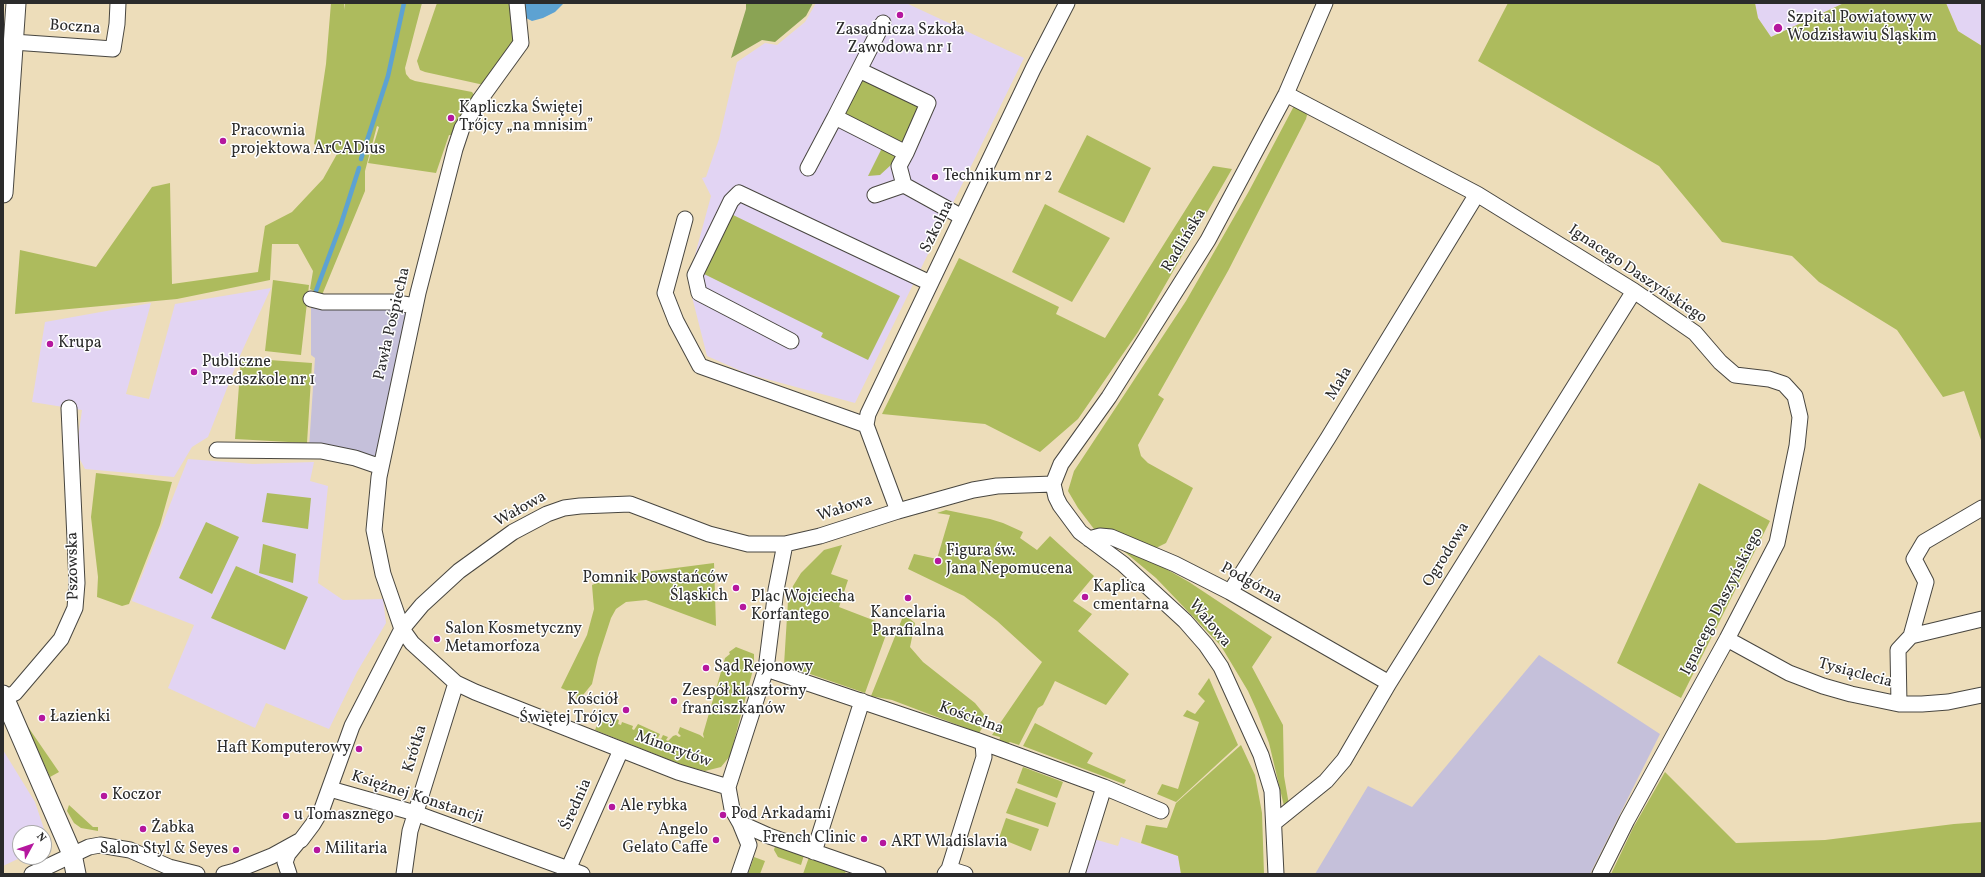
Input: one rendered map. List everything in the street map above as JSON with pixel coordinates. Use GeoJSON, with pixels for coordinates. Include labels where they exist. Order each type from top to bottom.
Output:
{"type":"FeatureCollection","features":[{"type":"Feature","properties":{"kind":"main road"},"geometry":{"type":"LineString","coordinates":[[3,193],[16,3]]}},
{"type":"Feature","properties":{"kind":"main road","name":"Pszowska"},"geometry":{"type":"LineString","coordinates":[[4,697],[72,854],[76,874]]}},
{"type":"Feature","properties":{"kind":"street","name":"Boczna"},"geometry":{"type":"LineString","coordinates":[[13,42],[113,49],[117,24],[118,3]]}},
{"type":"Feature","properties":{"kind":"street","name":"Pawła Pośpiecha"},"geometry":{"type":"LineString","coordinates":[[402,629],[383,574],[374,530],[381,467],[415,306],[455,149],[462,128],[478,101],[521,43],[517,3]]}},
{"type":"Feature","properties":{"kind":"street","name":"Szkolna"},"geometry":{"type":"LineString","coordinates":[[866,425],[868,414],[930,283],[1033,69],[1067,3]]}},
{"type":"Feature","properties":{"kind":"street","name":"Radlińska"},"geometry":{"type":"LineString","coordinates":[[1053,484],[1061,464],[1109,397],[1208,240],[1286,94],[1325,3]]}},
{"type":"Feature","properties":{"kind":"street"},"geometry":{"type":"LineString","coordinates":[[808,168],[883,23]]}},
{"type":"Feature","properties":{"kind":"street"},"geometry":{"type":"LineString","coordinates":[[859,70],[928,103],[900,166],[904,185]]}},
{"type":"Feature","properties":{"kind":"street","name":"Ignacego Daszyńskiego"},"geometry":{"type":"LineString","coordinates":[[1286,94],[1477,194],[1634,291],[1695,333],[1720,362],[1735,375],[1774,380],[1784,384],[1795,396],[1800,417],[1797,446],[1777,543],[1727,639],[1627,820],[1600,874]]}},
{"type":"Feature","properties":{"kind":"street"},"geometry":{"type":"LineString","coordinates":[[835,117],[906,153]]}},
{"type":"Feature","properties":{"kind":"street"},"geometry":{"type":"LineString","coordinates":[[875,195],[904,185],[962,217]]}},
{"type":"Feature","properties":{"kind":"street"},"geometry":{"type":"LineString","coordinates":[[791,341],[699,293],[695,275],[731,201],[739,193],[930,283]]}},
{"type":"Feature","properties":{"kind":"street","name":"Mała"},"geometry":{"type":"LineString","coordinates":[[1230,592],[1328,438],[1477,194]]}},
{"type":"Feature","properties":{"kind":"street"},"geometry":{"type":"LineString","coordinates":[[685,219],[665,293],[676,321],[700,366],[866,425],[898,511]]}},
{"type":"Feature","properties":{"kind":"street","name":"Ogrodowa"},"geometry":{"type":"LineString","coordinates":[[1274,823],[1326,781],[1344,760],[1388,683],[1634,291]]}},
{"type":"Feature","properties":{"kind":"street"},"geometry":{"type":"LineString","coordinates":[[311,299],[323,302],[391,302],[415,306]]}},
{"type":"Feature","properties":{"kind":"street","name":"Pszowska"},"geometry":{"type":"LineString","coordinates":[[4,697],[15,693],[62,639],[76,608],[77,583],[69,408]]}},
{"type":"Feature","properties":{"kind":"street"},"geometry":{"type":"LineString","coordinates":[[217,450],[321,451],[355,458],[381,467]]}},
{"type":"Feature","properties":{"kind":"street","name":"Wałowa"},"geometry":{"type":"LineString","coordinates":[[330,789],[352,726],[402,629],[434,593],[475,559],[527,524],[564,508],[602,504],[630,504],[709,534],[748,544],[785,544],[820,536],[898,511],[973,490],[997,486],[1053,484],[1056,497],[1060,505],[1073,523],[1089,540],[1123,564],[1185,621],[1206,644],[1221,667],[1261,754],[1272,791],[1276,874]]}},
{"type":"Feature","properties":{"kind":"street"},"geometry":{"type":"LineString","coordinates":[[1899,704],[1898,650],[1911,636],[1926,582],[1914,558],[1924,542],[1982,508]]}},
{"type":"Feature","properties":{"kind":"street","name":"Podgórna"},"geometry":{"type":"LineString","coordinates":[[1089,540],[1100,536],[1111,537],[1176,564],[1230,592],[1388,683]]}},
{"type":"Feature","properties":{"kind":"street"},"geometry":{"type":"LineString","coordinates":[[739,874],[749,845],[740,823],[732,809],[728,788],[766,669],[776,590],[785,544]]}},
{"type":"Feature","properties":{"kind":"street"},"geometry":{"type":"LineString","coordinates":[[1911,636],[1982,619]]}},
{"type":"Feature","properties":{"kind":"street","name":"Minorytów"},"geometry":{"type":"LineString","coordinates":[[402,629],[412,644],[456,683],[621,750],[678,772],[728,788]]}},
{"type":"Feature","properties":{"kind":"street","name":"Tysiąclecia"},"geometry":{"type":"LineString","coordinates":[[1727,639],[1789,673],[1823,686],[1851,694],[1899,704],[1948,702],[1982,695]]}},
{"type":"Feature","properties":{"kind":"street","name":"Kościelna"},"geometry":{"type":"LineString","coordinates":[[766,669],[983,743],[1104,787],[1161,811]]}},
{"type":"Feature","properties":{"kind":"street","name":"Krótka"},"geometry":{"type":"LineString","coordinates":[[404,874],[410,831],[456,683]]}},
{"type":"Feature","properties":{"kind":"street"},"geometry":{"type":"LineString","coordinates":[[814,852],[862,701]]}},
{"type":"Feature","properties":{"kind":"street"},"geometry":{"type":"LineString","coordinates":[[965,874],[947,871],[984,757],[983,743]]}},
{"type":"Feature","properties":{"kind":"street","name":"Średnia"},"geometry":{"type":"LineString","coordinates":[[572,872],[621,750]]}},
{"type":"Feature","properties":{"kind":"street"},"geometry":{"type":"LineString","coordinates":[[1077,874],[1104,787]]}},
{"type":"Feature","properties":{"kind":"street","name":"Księżnej Konstancji"},"geometry":{"type":"LineString","coordinates":[[236,873],[301,840],[319,814],[330,789],[415,813],[572,872]]}},
{"type":"Feature","properties":{"kind":"street"},"geometry":{"type":"LineString","coordinates":[[740,823],[769,836],[878,874]]}},
{"type":"Feature","properties":{"kind":"street"},"geometry":{"type":"LineString","coordinates":[[289,874],[285,862],[288,854],[301,840]]}},
{"type":"Feature","properties":{"kind":"street"},"geometry":{"type":"LineString","coordinates":[[32,874],[72,854],[89,847],[100,845],[121,847],[169,867],[197,874]]}},
{"type":"Feature","properties":{"kind":"shaded area"},"geometry":{"type":"Polygon","coordinates":[[[816,3],[906,3],[1024,58],[855,403],[748,374],[707,356],[688,281],[711,196],[702,178],[706,177],[719,139],[737,62],[765,43],[777,45],[805,22],[816,3]]]}},
{"type":"Feature","properties":{"kind":"shaded area","name":"Szpital Powiatowy w Wodzisławiu Śląskim"},"geometry":{"type":"Polygon","coordinates":[[[1755,3],[1844,3],[1771,37],[1758,18],[1755,3]]]}},
{"type":"Feature","properties":{"kind":"shaded area","name":"Szpital Powiatowy w Wodzisławiu Śląskim"},"geometry":{"type":"Polygon","coordinates":[[[1946,3],[1982,3],[1982,46],[1958,31],[1946,3]]]}},
{"type":"Feature","properties":{"kind":"shaded area","name":"Publiczne Przedszkole nr 1"},"geometry":{"type":"Polygon","coordinates":[[[271,288],[238,360],[208,437],[192,447],[174,477],[85,469],[76,452],[82,410],[32,402],[45,322],[151,303],[126,394],[149,399],[175,304],[271,288]]]}},
{"type":"Feature","properties":{"kind":"shaded area"},"geometry":{"type":"Polygon","coordinates":[[[377,303],[409,309],[376,458],[309,447],[315,358],[311,355],[311,308],[377,303]]]}},
{"type":"Feature","properties":{"kind":"shaded area"},"geometry":{"type":"Polygon","coordinates":[[[188,459],[253,464],[314,462],[310,481],[328,486],[318,583],[343,600],[383,599],[386,623],[357,672],[329,729],[266,703],[255,728],[168,688],[194,625],[132,601],[188,459]]]}},
{"type":"Feature","properties":{"kind":"shaded area"},"geometry":{"type":"Polygon","coordinates":[[[1539,655],[1660,734],[1590,874],[1315,874],[1368,786],[1412,807],[1539,655]]]}},
{"type":"Feature","properties":{"kind":"shaded area"},"geometry":{"type":"Polygon","coordinates":[[[3,750],[35,802],[43,825],[12,825],[12,862],[3,866],[3,750]]]}},
{"type":"Feature","properties":{"kind":"shaded area"},"geometry":{"type":"Polygon","coordinates":[[[1121,837],[1178,856],[1181,874],[1077,874],[1094,839],[1118,846],[1121,837]]]}},
{"type":"Feature","properties":{"kind":"green space"},"geometry":{"type":"Polygon","coordinates":[[[331,3],[344,3],[345,10],[345,3],[422,3],[405,68],[406,74],[410,79],[415,81],[472,92],[476,98],[455,135],[449,135],[436,173],[368,163],[379,127],[377,126],[365,171],[365,191],[322,295],[310,289],[313,271],[298,244],[272,244],[270,280],[177,299],[15,314],[20,250],[96,267],[152,187],[170,183],[172,284],[258,272],[265,226],[292,212],[323,179],[337,154],[314,144],[326,64],[331,3]]]}},
{"type":"Feature","properties":{"kind":"green space"},"geometry":{"type":"Polygon","coordinates":[[[437,3],[512,3],[516,38],[484,85],[420,70],[417,61],[437,3]]]}},
{"type":"Feature","properties":{"kind":"green space"},"geometry":{"type":"Polygon","coordinates":[[[746,3],[813,3],[806,16],[775,42],[762,40],[731,58],[746,9],[746,3]]]}},
{"type":"Feature","properties":{"kind":"green space"},"geometry":{"type":"Polygon","coordinates":[[[1508,3],[1755,3],[1758,18],[1771,37],[1844,3],[1946,3],[1958,31],[1982,46],[1982,443],[1964,391],[1943,397],[1897,330],[1819,282],[1792,256],[1722,242],[1659,166],[1478,61],[1508,3]]]}},
{"type":"Feature","properties":{"kind":"green space"},"geometry":{"type":"Polygon","coordinates":[[[859,70],[928,103],[906,153],[835,117],[859,70]]]}},
{"type":"Feature","properties":{"kind":"green space"},"geometry":{"type":"Polygon","coordinates":[[[1294,106],[1305,111],[1307,115],[1306,119],[1228,271],[1158,395],[1164,399],[1138,445],[1141,456],[1148,463],[1193,488],[1166,543],[1154,549],[1101,529],[1094,529],[1078,508],[1068,491],[1074,471],[1186,301],[1249,191],[1294,106]]]}},
{"type":"Feature","properties":{"kind":"green space"},"geometry":{"type":"Polygon","coordinates":[[[1087,135],[1151,168],[1124,223],[1058,192],[1087,135]]]}},
{"type":"Feature","properties":{"kind":"green space"},"geometry":{"type":"Polygon","coordinates":[[[883,146],[895,153],[896,157],[892,164],[880,175],[868,176],[883,146]]]}},
{"type":"Feature","properties":{"kind":"green space"},"geometry":{"type":"Polygon","coordinates":[[[1213,166],[1232,169],[1138,332],[1078,419],[1040,452],[985,424],[882,414],[959,258],[1059,307],[1056,314],[1105,338],[1213,166]]]}},
{"type":"Feature","properties":{"kind":"green space"},"geometry":{"type":"Polygon","coordinates":[[[1045,204],[1110,238],[1072,302],[1012,272],[1045,204]]]}},
{"type":"Feature","properties":{"kind":"green space"},"geometry":{"type":"Polygon","coordinates":[[[729,213],[900,296],[868,360],[821,337],[823,333],[700,272],[729,213]]]}},
{"type":"Feature","properties":{"kind":"green space"},"geometry":{"type":"Polygon","coordinates":[[[273,280],[309,285],[301,355],[265,351],[273,280]]]}},
{"type":"Feature","properties":{"kind":"green space"},"geometry":{"type":"Polygon","coordinates":[[[241,358],[312,363],[307,443],[235,439],[241,358]]]}},
{"type":"Feature","properties":{"kind":"green space"},"geometry":{"type":"Polygon","coordinates":[[[96,473],[172,482],[160,525],[129,604],[122,606],[97,597],[98,577],[91,517],[96,473]]]}},
{"type":"Feature","properties":{"kind":"green space"},"geometry":{"type":"Polygon","coordinates":[[[1699,483],[1770,521],[1681,698],[1617,663],[1699,483]]]}},
{"type":"Feature","properties":{"kind":"green space"},"geometry":{"type":"Polygon","coordinates":[[[267,493],[311,498],[308,529],[262,522],[267,493]]]}},
{"type":"Feature","properties":{"kind":"green space"},"geometry":{"type":"Polygon","coordinates":[[[946,510],[1003,523],[1023,532],[1020,538],[1037,550],[1050,536],[1094,576],[1073,601],[1092,614],[1078,631],[1129,674],[1106,705],[1055,681],[1043,705],[1038,708],[1019,745],[1010,742],[1005,745],[999,742],[1000,737],[992,735],[1042,662],[997,621],[964,596],[908,569],[914,554],[937,559],[950,515],[937,513],[946,510]]]}},
{"type":"Feature","properties":{"kind":"green space"},"geometry":{"type":"Polygon","coordinates":[[[206,522],[239,537],[212,594],[179,578],[206,522]]]}},
{"type":"Feature","properties":{"kind":"green space"},"geometry":{"type":"Polygon","coordinates":[[[1114,543],[1159,565],[1189,582],[1272,637],[1252,667],[1283,725],[1284,776],[1289,805],[1284,806],[1269,743],[1257,711],[1248,691],[1221,646],[1156,578],[1114,543]]]}},
{"type":"Feature","properties":{"kind":"green space"},"geometry":{"type":"Polygon","coordinates":[[[263,544],[296,554],[293,583],[259,573],[263,544]]]}},
{"type":"Feature","properties":{"kind":"green space"},"geometry":{"type":"Polygon","coordinates":[[[842,545],[831,574],[848,580],[839,607],[878,622],[887,632],[865,693],[784,665],[788,601],[793,586],[801,573],[824,550],[842,545]]]}},
{"type":"Feature","properties":{"kind":"green space"},"geometry":{"type":"Polygon","coordinates":[[[714,563],[716,626],[646,600],[626,602],[616,609],[611,618],[598,658],[592,684],[579,700],[576,699],[577,695],[561,688],[587,635],[594,609],[592,585],[604,580],[637,573],[714,563]]]}},
{"type":"Feature","properties":{"kind":"green space"},"geometry":{"type":"Polygon","coordinates":[[[236,566],[308,597],[285,650],[211,618],[236,566]]]}},
{"type":"Feature","properties":{"kind":"green space"},"geometry":{"type":"Polygon","coordinates":[[[904,614],[915,623],[910,647],[923,662],[975,703],[988,719],[979,733],[892,700],[871,696],[904,614]]]}},
{"type":"Feature","properties":{"kind":"green space"},"geometry":{"type":"Polygon","coordinates":[[[736,647],[754,654],[754,666],[730,756],[721,767],[705,771],[685,766],[595,730],[602,713],[606,715],[604,718],[607,719],[609,716],[619,720],[618,724],[621,725],[622,722],[633,726],[632,729],[634,730],[638,724],[660,734],[658,738],[661,739],[663,735],[668,737],[666,740],[668,741],[673,736],[681,736],[678,733],[680,727],[704,738],[703,734],[725,658],[730,654],[729,652],[736,647]]]}},
{"type":"Feature","properties":{"kind":"green space"},"geometry":{"type":"Polygon","coordinates":[[[1209,678],[1238,745],[1176,802],[1157,794],[1162,784],[1178,789],[1199,722],[1183,716],[1187,710],[1195,714],[1205,701],[1198,694],[1209,678]]]}},
{"type":"Feature","properties":{"kind":"green space"},"geometry":{"type":"Polygon","coordinates":[[[1035,723],[1093,753],[1087,763],[1126,780],[1124,784],[1023,746],[1035,723]]]}},
{"type":"Feature","properties":{"kind":"green space"},"geometry":{"type":"Polygon","coordinates":[[[26,724],[59,772],[50,777],[26,724]]]}},
{"type":"Feature","properties":{"kind":"green space"},"geometry":{"type":"Polygon","coordinates":[[[1241,745],[1255,775],[1262,813],[1264,874],[1181,874],[1178,856],[1141,843],[1146,825],[1167,828],[1176,803],[1241,745]]]}},
{"type":"Feature","properties":{"kind":"green space"},"geometry":{"type":"Polygon","coordinates":[[[1023,767],[1063,782],[1057,798],[1017,783],[1023,767]]]}},
{"type":"Feature","properties":{"kind":"green space"},"geometry":{"type":"Polygon","coordinates":[[[1665,772],[1736,843],[1825,840],[1954,824],[1982,822],[1982,874],[1611,874],[1633,828],[1665,772]]]}},
{"type":"Feature","properties":{"kind":"green space"},"geometry":{"type":"Polygon","coordinates":[[[1016,788],[1056,803],[1048,827],[1006,813],[1016,788]]]}},
{"type":"Feature","properties":{"kind":"green space"},"geometry":{"type":"Polygon","coordinates":[[[69,805],[93,827],[98,827],[98,831],[81,828],[74,823],[67,811],[69,805]]]}},
{"type":"Feature","properties":{"kind":"green space"},"geometry":{"type":"Polygon","coordinates":[[[1006,818],[1039,829],[1031,851],[999,838],[1006,818]]]}},
{"type":"Feature","properties":{"kind":"green space"},"geometry":{"type":"Polygon","coordinates":[[[775,846],[804,855],[801,865],[778,857],[774,850],[775,846]]]}},
{"type":"Feature","properties":{"kind":"green space"},"geometry":{"type":"Polygon","coordinates":[[[754,857],[765,861],[760,874],[748,874],[754,857]]]}},
{"type":"Feature","properties":{"kind":"green space"},"geometry":{"type":"Polygon","coordinates":[[[809,857],[846,870],[845,874],[803,874],[809,857]]]}},
{"type":"Feature","properties":{"kind":"water"},"geometry":{"type":"Polygon","coordinates":[[[523,3],[564,3],[555,12],[543,18],[532,21],[526,18],[523,3]]]}},
{"type":"Feature","properties":{"kind":"waterway"},"geometry":{"type":"LineString","coordinates":[[361,159],[388,76],[404,3]]}},
{"type":"Feature","properties":{"kind":"waterway"},"geometry":{"type":"LineString","coordinates":[[316,291],[341,224],[359,168]]}},
{"type":"Feature","properties":{"kind":"place","name":"Zasadnicza Szkoła Zawodowa nr 1"},"geometry":{"type":"Point","coordinates":[900,15]}},
{"type":"Feature","properties":{"kind":"place","name":"Szpital Powiatowy w Wodzisławiu Śląskim"},"geometry":{"type":"Point","coordinates":[1778,28]}},
{"type":"Feature","properties":{"kind":"place","name":"Kapliczka Świętej Trójcy „na mnisim”"},"geometry":{"type":"Point","coordinates":[451,118]}},
{"type":"Feature","properties":{"kind":"place","name":"Pracownia projektowa ArCADius"},"geometry":{"type":"Point","coordinates":[223,141]}},
{"type":"Feature","properties":{"kind":"place","name":"Technikum nr 2"},"geometry":{"type":"Point","coordinates":[935,177]}},
{"type":"Feature","properties":{"kind":"place","name":"Krupa"},"geometry":{"type":"Point","coordinates":[50,344]}},
{"type":"Feature","properties":{"kind":"place","name":"Publiczne Przedszkole nr 1"},"geometry":{"type":"Point","coordinates":[194,372]}},
{"type":"Feature","properties":{"kind":"place","name":"Figura św. Jana Nepomucena"},"geometry":{"type":"Point","coordinates":[938,561]}},
{"type":"Feature","properties":{"kind":"place","name":"Pomnik Powstańców Śląskich"},"geometry":{"type":"Point","coordinates":[736,588]}},
{"type":"Feature","properties":{"kind":"place","name":"Kaplica cmentarna"},"geometry":{"type":"Point","coordinates":[1085,597]}},
{"type":"Feature","properties":{"kind":"place","name":"Kancelaria Parafialna"},"geometry":{"type":"Point","coordinates":[908,598]}},
{"type":"Feature","properties":{"kind":"place","name":"Plac Wojciecha Korfantego"},"geometry":{"type":"Point","coordinates":[743,607]}},
{"type":"Feature","properties":{"kind":"place","name":"Salon Kosmetyczny Metamorfoza"},"geometry":{"type":"Point","coordinates":[437,639]}},
{"type":"Feature","properties":{"kind":"place","name":"Sąd Rejonowy"},"geometry":{"type":"Point","coordinates":[706,668]}},
{"type":"Feature","properties":{"kind":"place","name":"Zespół klasztorny franciszkanów"},"geometry":{"type":"Point","coordinates":[674,701]}},
{"type":"Feature","properties":{"kind":"place","name":"Kościół Świętej Trójcy"},"geometry":{"type":"Point","coordinates":[626,710]}},
{"type":"Feature","properties":{"kind":"place","name":"Łazienki"},"geometry":{"type":"Point","coordinates":[42,718]}},
{"type":"Feature","properties":{"kind":"place","name":"Haft Komputerowy"},"geometry":{"type":"Point","coordinates":[359,749]}},
{"type":"Feature","properties":{"kind":"place","name":"Koczor"},"geometry":{"type":"Point","coordinates":[104,796]}},
{"type":"Feature","properties":{"kind":"place","name":"Ale rybka"},"geometry":{"type":"Point","coordinates":[612,807]}},
{"type":"Feature","properties":{"kind":"place","name":"Pod Arkadami"},"geometry":{"type":"Point","coordinates":[723,815]}},
{"type":"Feature","properties":{"kind":"place","name":"u Tomasznego"},"geometry":{"type":"Point","coordinates":[286,816]}},
{"type":"Feature","properties":{"kind":"place","name":"Żabka"},"geometry":{"type":"Point","coordinates":[143,829]}},
{"type":"Feature","properties":{"kind":"place","name":"French Clinic"},"geometry":{"type":"Point","coordinates":[864,839]}},
{"type":"Feature","properties":{"kind":"place","name":"Angelo Gelato Caffe"},"geometry":{"type":"Point","coordinates":[716,840]}},
{"type":"Feature","properties":{"kind":"place","name":"ART Wladislavia"},"geometry":{"type":"Point","coordinates":[883,843]}},
{"type":"Feature","properties":{"kind":"place","name":"Salon Styl & Seyes"},"geometry":{"type":"Point","coordinates":[236,850]}},
{"type":"Feature","properties":{"kind":"place","name":"Militaria"},"geometry":{"type":"Point","coordinates":[317,850]}}]}
